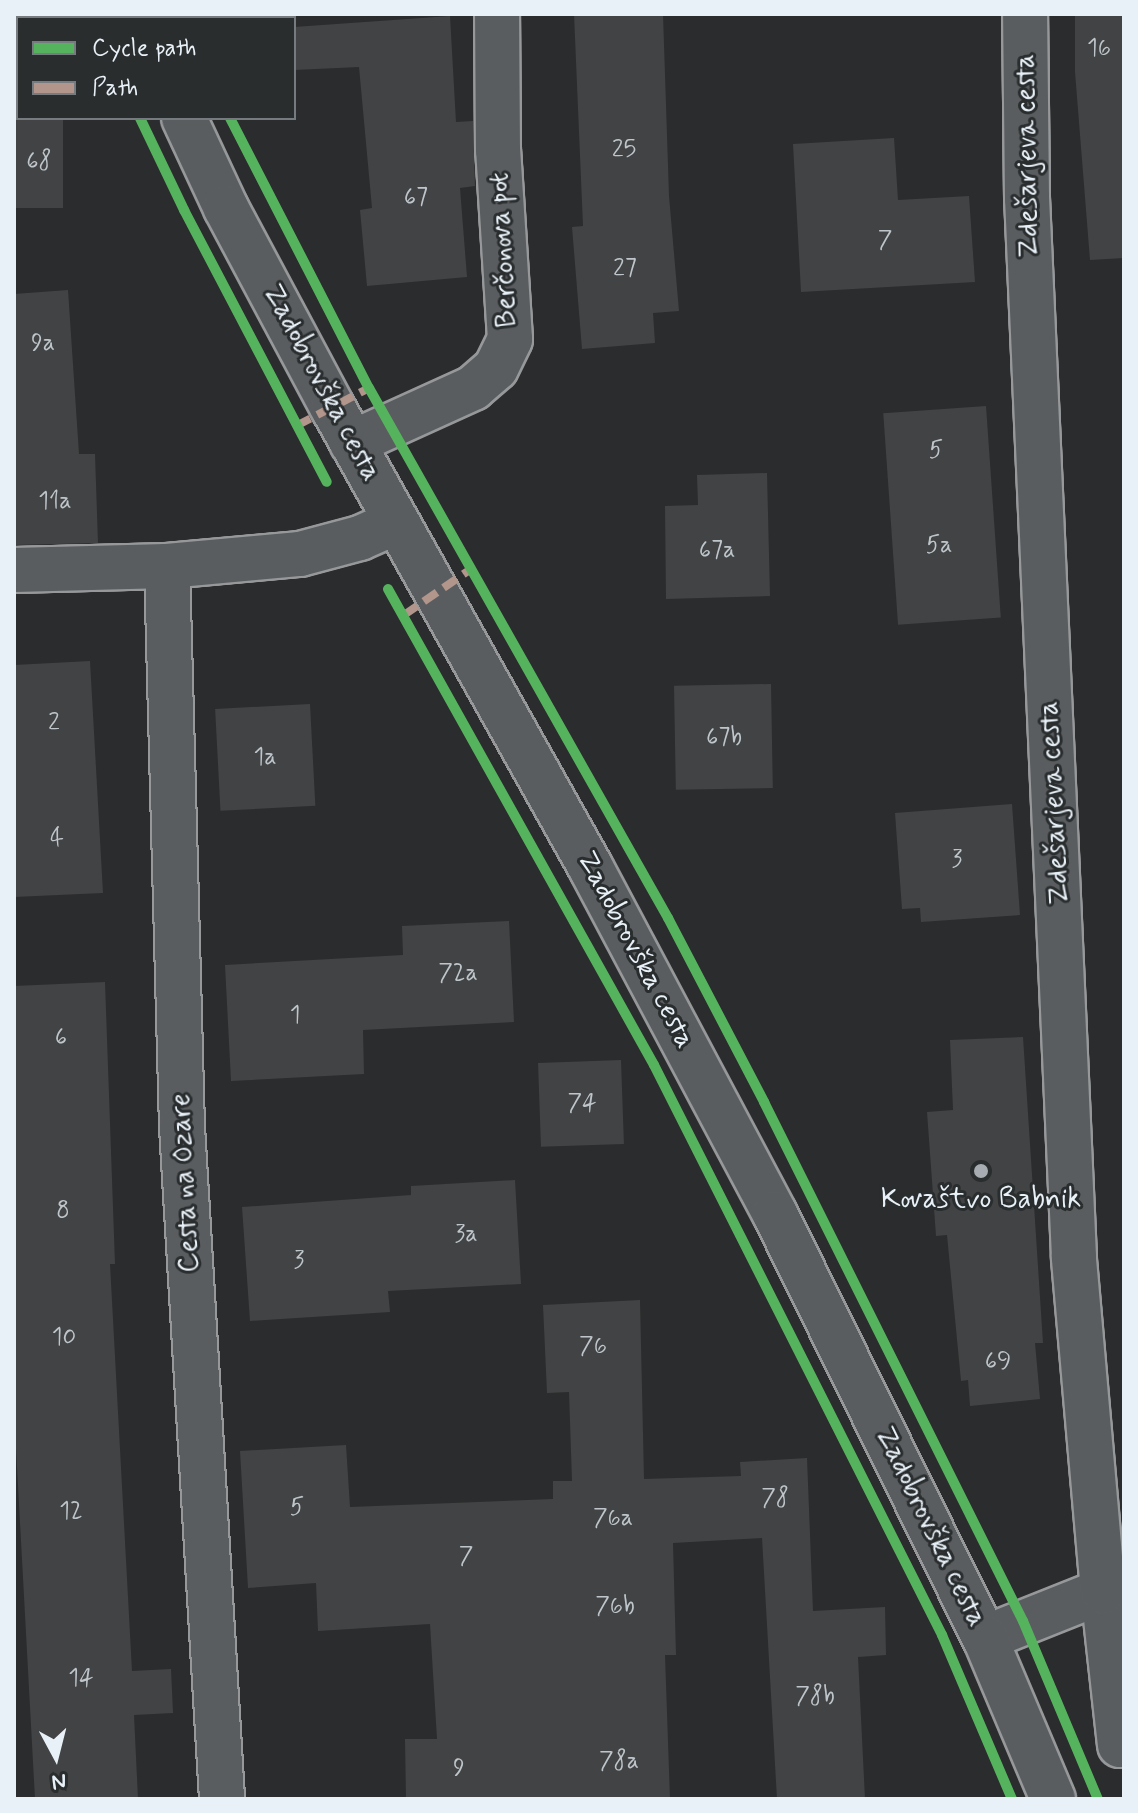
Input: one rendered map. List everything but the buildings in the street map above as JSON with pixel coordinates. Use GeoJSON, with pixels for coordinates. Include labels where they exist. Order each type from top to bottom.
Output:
{"type":"FeatureCollection","features":[{"type":"Feature","properties":{"kind":"street","name":"Berčonova pot"},"geometry":{"type":"LineString","coordinates":[[352,443],[473,388],[496,368],[510,339],[498,150],[497,14]]}},
{"type":"Feature","properties":{"kind":"street","name":"Zdešarjeva cesta"},"geometry":{"type":"LineString","coordinates":[[1025,14],[1027,198],[1074,1257],[1103,1591],[1120,1745]]}},
{"type":"Feature","properties":{"kind":"street","name":"Zadobrovška cesta"},"geometry":{"type":"LineString","coordinates":[[185,120],[226,208],[352,443],[591,868],[775,1214],[985,1638],[1053,1799]]}},
{"type":"Feature","properties":{"kind":"street"},"geometry":{"type":"LineString","coordinates":[[14,570],[167,566],[300,554],[360,538],[396,522]]}},
{"type":"Feature","properties":{"kind":"street","name":"Cesta na Ozare"},"geometry":{"type":"LineString","coordinates":[[167,566],[182,1127],[222,1799]]}},
{"type":"Feature","properties":{"kind":"street"},"geometry":{"type":"LineString","coordinates":[[985,1638],[1103,1591]]}},
{"type":"Feature","properties":{"kind":"marked path"},"geometry":{"type":"LineString","coordinates":[[296,426],[369,388]]}},
{"type":"Feature","properties":{"kind":"marked path"},"geometry":{"type":"LineString","coordinates":[[404,615],[471,569]]}},
{"type":"Feature","properties":{"kind":"cycle path"},"geometry":{"type":"LineString","coordinates":[[141,120],[184,210],[327,482]]}},
{"type":"Feature","properties":{"kind":"cycle path"},"geometry":{"type":"LineString","coordinates":[[231,120],[369,388],[668,918],[764,1102],[1023,1621],[1098,1799]]}},
{"type":"Feature","properties":{"kind":"cycle path"},"geometry":{"type":"LineString","coordinates":[[388,589],[654,1065],[942,1635],[1012,1799]]}},
{"type":"Feature","properties":{"kind":"place","name":"Kovaštvo Babnik"},"geometry":{"type":"Point","coordinates":[981,1171]}}]}
